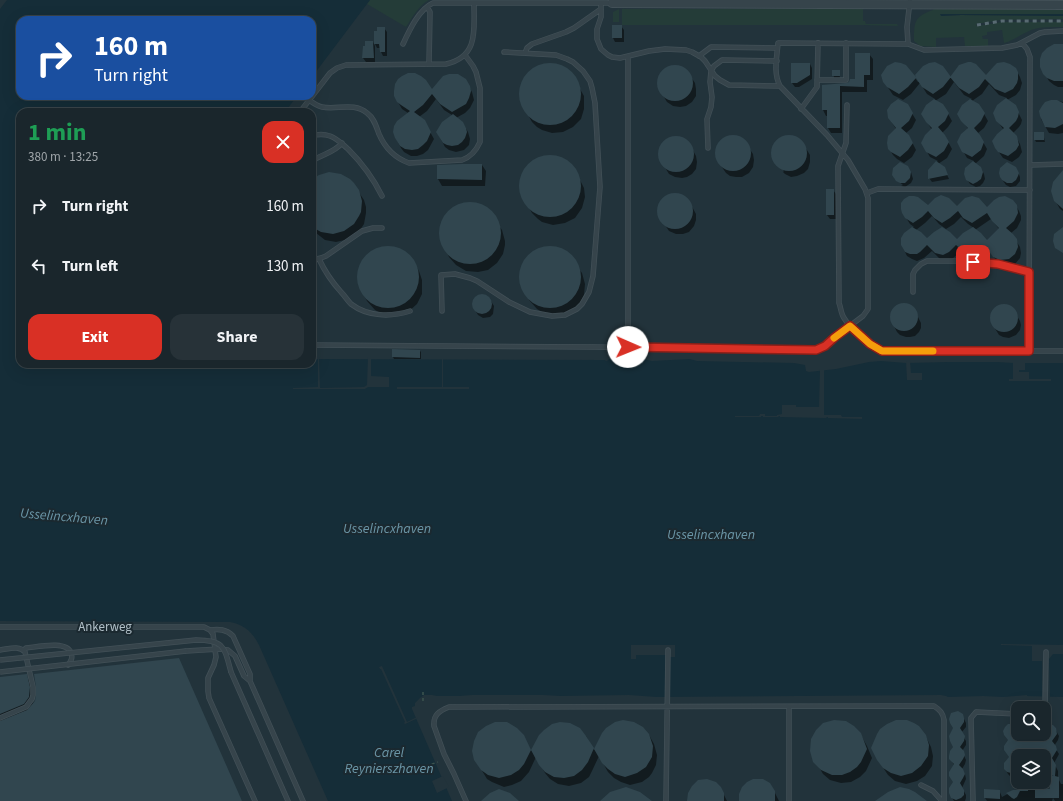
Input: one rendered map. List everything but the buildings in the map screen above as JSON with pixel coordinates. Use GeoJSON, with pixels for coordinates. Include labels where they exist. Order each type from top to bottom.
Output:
{"type":"FeatureCollection","features":[{"type":"Feature","properties":{"kind":"street"},"geometry":{"type":"LineString","coordinates":[[612,4],[910,2],[1063,5]]}},
{"type":"Feature","properties":{"kind":"lane"},"geometry":{"type":"LineString","coordinates":[[908,44],[907,27],[910,2]]}},
{"type":"Feature","properties":{"kind":"lane"},"geometry":{"type":"LineString","coordinates":[[403,44],[410,29],[427,7],[434,3],[612,4]]}},
{"type":"Feature","properties":{"kind":"lane"},"geometry":{"type":"LineString","coordinates":[[316,91],[330,73],[341,66],[429,64],[451,63],[456,61],[465,55],[473,40],[474,3]]}},
{"type":"Feature","properties":{"kind":"lane"},"geometry":{"type":"LineString","coordinates":[[601,3],[602,17],[597,34],[599,44],[604,53],[612,57],[620,58],[665,49],[686,50],[699,56],[705,61],[711,71],[720,80],[729,85],[780,86]]}},
{"type":"Feature","properties":{"kind":"lane"},"geometry":{"type":"LineString","coordinates":[[427,7],[430,12],[429,64]]}},
{"type":"Feature","properties":{"kind":"lane"},"geometry":{"type":"LineString","coordinates":[[524,53],[532,44],[570,30],[601,9]]}},
{"type":"Feature","properties":{"kind":"lane"},"geometry":{"type":"LineString","coordinates":[[316,345],[816,350],[825,346],[863,316],[868,309],[867,193],[848,160],[780,86],[776,73],[778,43],[908,44],[924,50],[1002,48],[1022,43],[1040,33],[1063,31]]}},
{"type":"Feature","properties":{"kind":"lane"},"geometry":{"type":"LineString","coordinates":[[801,109],[817,87],[818,43]]}},
{"type":"Feature","properties":{"kind":"lane"},"geometry":{"type":"LineString","coordinates":[[817,80],[846,80],[846,43]]}},
{"type":"Feature","properties":{"kind":"lane"},"geometry":{"type":"LineString","coordinates":[[1022,43],[1027,49],[1030,57],[1029,351]]}},
{"type":"Feature","properties":{"kind":"lane"},"geometry":{"type":"LineString","coordinates":[[699,56],[711,47],[777,48]]}},
{"type":"Feature","properties":{"kind":"lane"},"geometry":{"type":"LineString","coordinates":[[442,311],[441,275],[455,274],[477,280],[509,302],[530,312],[552,316],[565,315],[582,304],[589,292],[593,276],[600,187],[595,102],[590,81],[578,66],[567,59],[556,55],[504,52]]}},
{"type":"Feature","properties":{"kind":"lane"},"geometry":{"type":"LineString","coordinates":[[303,108],[309,100],[317,106],[354,107],[362,109],[367,112],[373,120],[384,143],[391,152],[396,157],[409,163],[462,160],[476,150],[480,142],[479,80],[473,66],[465,55]]}},
{"type":"Feature","properties":{"kind":"lane"},"geometry":{"type":"LineString","coordinates":[[628,56],[628,347]]}},
{"type":"Feature","properties":{"kind":"lane"},"geometry":{"type":"LineString","coordinates":[[708,148],[707,119],[712,97],[710,82],[711,71],[714,66],[722,60],[777,61]]}},
{"type":"Feature","properties":{"kind":"lane"},"geometry":{"type":"LineString","coordinates":[[847,105],[846,143],[838,166],[839,303],[843,317],[850,326],[870,344],[882,351],[1063,351]]}},
{"type":"Feature","properties":{"kind":"lane"},"geometry":{"type":"LineString","coordinates":[[316,135],[330,136],[342,143],[366,169],[382,196]]}},
{"type":"Feature","properties":{"kind":"lane"},"geometry":{"type":"LineString","coordinates":[[316,158],[334,151],[342,143]]}},
{"type":"Feature","properties":{"kind":"lane"},"geometry":{"type":"LineString","coordinates":[[1030,165],[1063,164]]}},
{"type":"Feature","properties":{"kind":"lane"},"geometry":{"type":"LineString","coordinates":[[867,193],[878,189],[1030,190]]}},
{"type":"Feature","properties":{"kind":"lane"},"geometry":{"type":"LineString","coordinates":[[316,259],[326,256],[362,231],[373,228],[382,228]]}},
{"type":"Feature","properties":{"kind":"lane"},"geometry":{"type":"LineString","coordinates":[[319,259],[331,280],[346,299],[356,307],[364,311],[382,315],[392,315],[410,311]]}},
{"type":"Feature","properties":{"kind":"lane"},"geometry":{"type":"LineString","coordinates":[[913,292],[913,274],[921,264],[927,261],[960,261],[998,264],[1029,272]]}},
{"type":"Feature","properties":{"kind":"lane","name":"Ankerweg"},"geometry":{"type":"LineString","coordinates":[[0,627],[204,627],[210,630],[221,629],[229,632],[233,636],[250,674],[250,681],[303,801]]}},
{"type":"Feature","properties":{"kind":"lane"},"geometry":{"type":"LineString","coordinates":[[210,630],[213,634],[215,661],[208,678],[209,698],[255,801]]}},
{"type":"Feature","properties":{"kind":"lane","name":"Ankerweg"},"geometry":{"type":"LineString","coordinates":[[0,660],[196,640],[214,641],[218,643],[225,651],[230,672],[288,801]]}},
{"type":"Feature","properties":{"kind":"lane","name":"Ankerweg"},"geometry":{"type":"LineString","coordinates":[[0,650],[18,648],[24,650],[26,648],[56,645],[68,648],[72,654],[71,661],[67,666],[0,672]]}},
{"type":"Feature","properties":{"kind":"lane","name":"Ankerweg"},"geometry":{"type":"LineString","coordinates":[[0,672],[186,651],[223,649],[231,652],[235,656],[244,676],[250,681]]}},
{"type":"Feature","properties":{"kind":"lane"},"geometry":{"type":"LineString","coordinates":[[0,718],[26,707],[32,700],[33,691],[30,669],[27,655],[24,650]]}},
{"type":"Feature","properties":{"kind":"lane"},"geometry":{"type":"LineString","coordinates":[[666,801],[668,650]]}},
{"type":"Feature","properties":{"kind":"lane"},"geometry":{"type":"LineString","coordinates":[[1045,701],[1046,652]]}},
{"type":"Feature","properties":{"kind":"lane"},"geometry":{"type":"LineString","coordinates":[[789,706],[789,801]]}},
{"type":"Feature","properties":{"kind":"lane"},"geometry":{"type":"LineString","coordinates":[[466,801],[444,754],[433,722],[434,717],[441,710],[449,707],[934,706],[943,714],[944,720],[943,801]]}},
{"type":"Feature","properties":{"kind":"lane"},"geometry":{"type":"LineString","coordinates":[[973,801],[971,718],[976,712],[1011,714]]}},
{"type":"Feature","properties":{"kind":"lane"},"geometry":{"type":"LineString","coordinates":[[921,785],[933,791],[943,801]]}},
{"type":"Feature","properties":{"kind":"path"},"geometry":{"type":"LineString","coordinates":[[423,692],[423,702]]}},
{"type":"Feature","properties":{"kind":"path"},"geometry":{"type":"LineString","coordinates":[[426,766],[438,762]]}},
{"type":"Feature","properties":{"kind":"green space"},"geometry":{"type":"Polygon","coordinates":[[[370,0],[429,0],[419,8],[406,27],[367,4],[370,0]]]}},
{"type":"Feature","properties":{"kind":"green space"},"geometry":{"type":"Polygon","coordinates":[[[619,9],[619,22],[613,22],[613,12],[619,9]]]}},
{"type":"Feature","properties":{"kind":"green space"},"geometry":{"type":"Polygon","coordinates":[[[622,9],[863,9],[863,21],[865,21],[866,24],[897,24],[898,26],[622,25],[622,9]]]}},
{"type":"Feature","properties":{"kind":"green space"},"geometry":{"type":"Polygon","coordinates":[[[935,9],[1063,9],[1063,14],[943,14],[941,16],[1063,16],[1063,19],[1001,20],[976,24],[977,26],[1002,22],[1063,22],[1063,27],[1045,27],[1031,30],[1011,41],[1004,43],[1002,30],[987,32],[987,35],[982,36],[983,39],[988,39],[988,46],[965,46],[964,37],[936,38],[936,47],[920,46],[914,41],[915,23],[923,14],[935,9]]]}},
{"type":"Feature","properties":{"kind":"water","name":"Usselincxhaven"},"geometry":{"type":"Polygon","coordinates":[[[7,0],[370,0],[316,72],[316,16],[16,16],[16,100],[294,100],[288,108],[16,108],[16,368],[316,368],[316,359],[607,361],[610,358],[620,361],[643,359],[652,361],[690,359],[697,361],[794,363],[805,365],[806,371],[809,372],[881,361],[906,363],[1063,363],[1063,697],[1027,695],[1003,697],[948,697],[941,695],[657,697],[629,695],[424,695],[415,703],[415,706],[412,707],[412,709],[452,801],[328,801],[259,645],[254,636],[244,627],[230,622],[0,621],[0,9],[7,0]]]}},
{"type":"Feature","properties":{"kind":"water"},"geometry":{"type":"Polygon","coordinates":[[[940,14],[1063,14],[1063,16],[941,16],[940,14]]]}},
{"type":"Feature","properties":{"kind":"pier"},"geometry":{"type":"Polygon","coordinates":[[[318,357],[320,388],[364,387],[367,385],[368,357],[371,357],[371,376],[389,377],[389,387],[368,387],[365,389],[293,389],[318,387],[318,357]]]}},
{"type":"Feature","properties":{"kind":"pier"},"geometry":{"type":"Polygon","coordinates":[[[442,357],[443,387],[469,387],[469,389],[397,389],[397,387],[442,387],[442,357]]]}},
{"type":"Feature","properties":{"kind":"pier"},"geometry":{"type":"Polygon","coordinates":[[[906,361],[910,361],[911,373],[922,373],[922,380],[907,380],[906,361]]]}},
{"type":"Feature","properties":{"kind":"pier"},"geometry":{"type":"Polygon","coordinates":[[[1013,361],[1025,361],[1025,370],[1019,370],[1019,372],[1029,372],[1029,379],[1051,379],[1051,381],[1009,381],[1009,379],[1013,379],[1013,361]]]}},
{"type":"Feature","properties":{"kind":"pier"},"geometry":{"type":"Polygon","coordinates":[[[820,369],[824,369],[824,415],[862,417],[862,419],[780,416],[735,417],[759,416],[760,414],[765,414],[765,416],[777,416],[782,414],[782,405],[796,405],[796,407],[819,407],[820,369]]]}},
{"type":"Feature","properties":{"kind":"pier"},"geometry":{"type":"Polygon","coordinates":[[[1001,644],[1063,645],[1063,654],[1053,654],[1049,659],[1050,698],[1042,698],[1042,661],[1032,661],[1032,646],[1001,644]]]}},
{"type":"Feature","properties":{"kind":"pier"},"geometry":{"type":"Polygon","coordinates":[[[631,645],[675,645],[675,657],[670,657],[670,698],[665,698],[666,655],[636,655],[636,659],[631,659],[631,645]]]}},
{"type":"Feature","properties":{"kind":"pier"},"geometry":{"type":"Polygon","coordinates":[[[382,666],[407,722],[417,717],[418,718],[405,724],[404,723],[405,722],[379,667],[382,666]]]}},
{"type":"Feature","properties":{"kind":"pier"},"geometry":{"type":"Polygon","coordinates":[[[443,776],[449,787],[437,793],[432,781],[443,776]]]}},
{"type":"Feature","properties":{"kind":"railway"},"geometry":{"type":"LineString","coordinates":[[977,25],[1002,21],[1063,21]]}},
{"type":"Feature","properties":{"kind":"slow traffic"},"geometry":{"type":"LineString","coordinates":[[834,338],[850,326],[866,341],[882,351],[933,351]]}},
{"type":"Feature","properties":{"kind":"route"},"geometry":{"type":"LineString","coordinates":[[628,347],[816,350],[825,346],[850,326],[866,341],[882,351],[1029,351],[1029,272],[998,264],[973,262]]}},
{"type":"Feature","properties":{"kind":"water label","name":"Carel Reynierszhaven"},"geometry":{"type":"Point","coordinates":[389,762]}}]}
